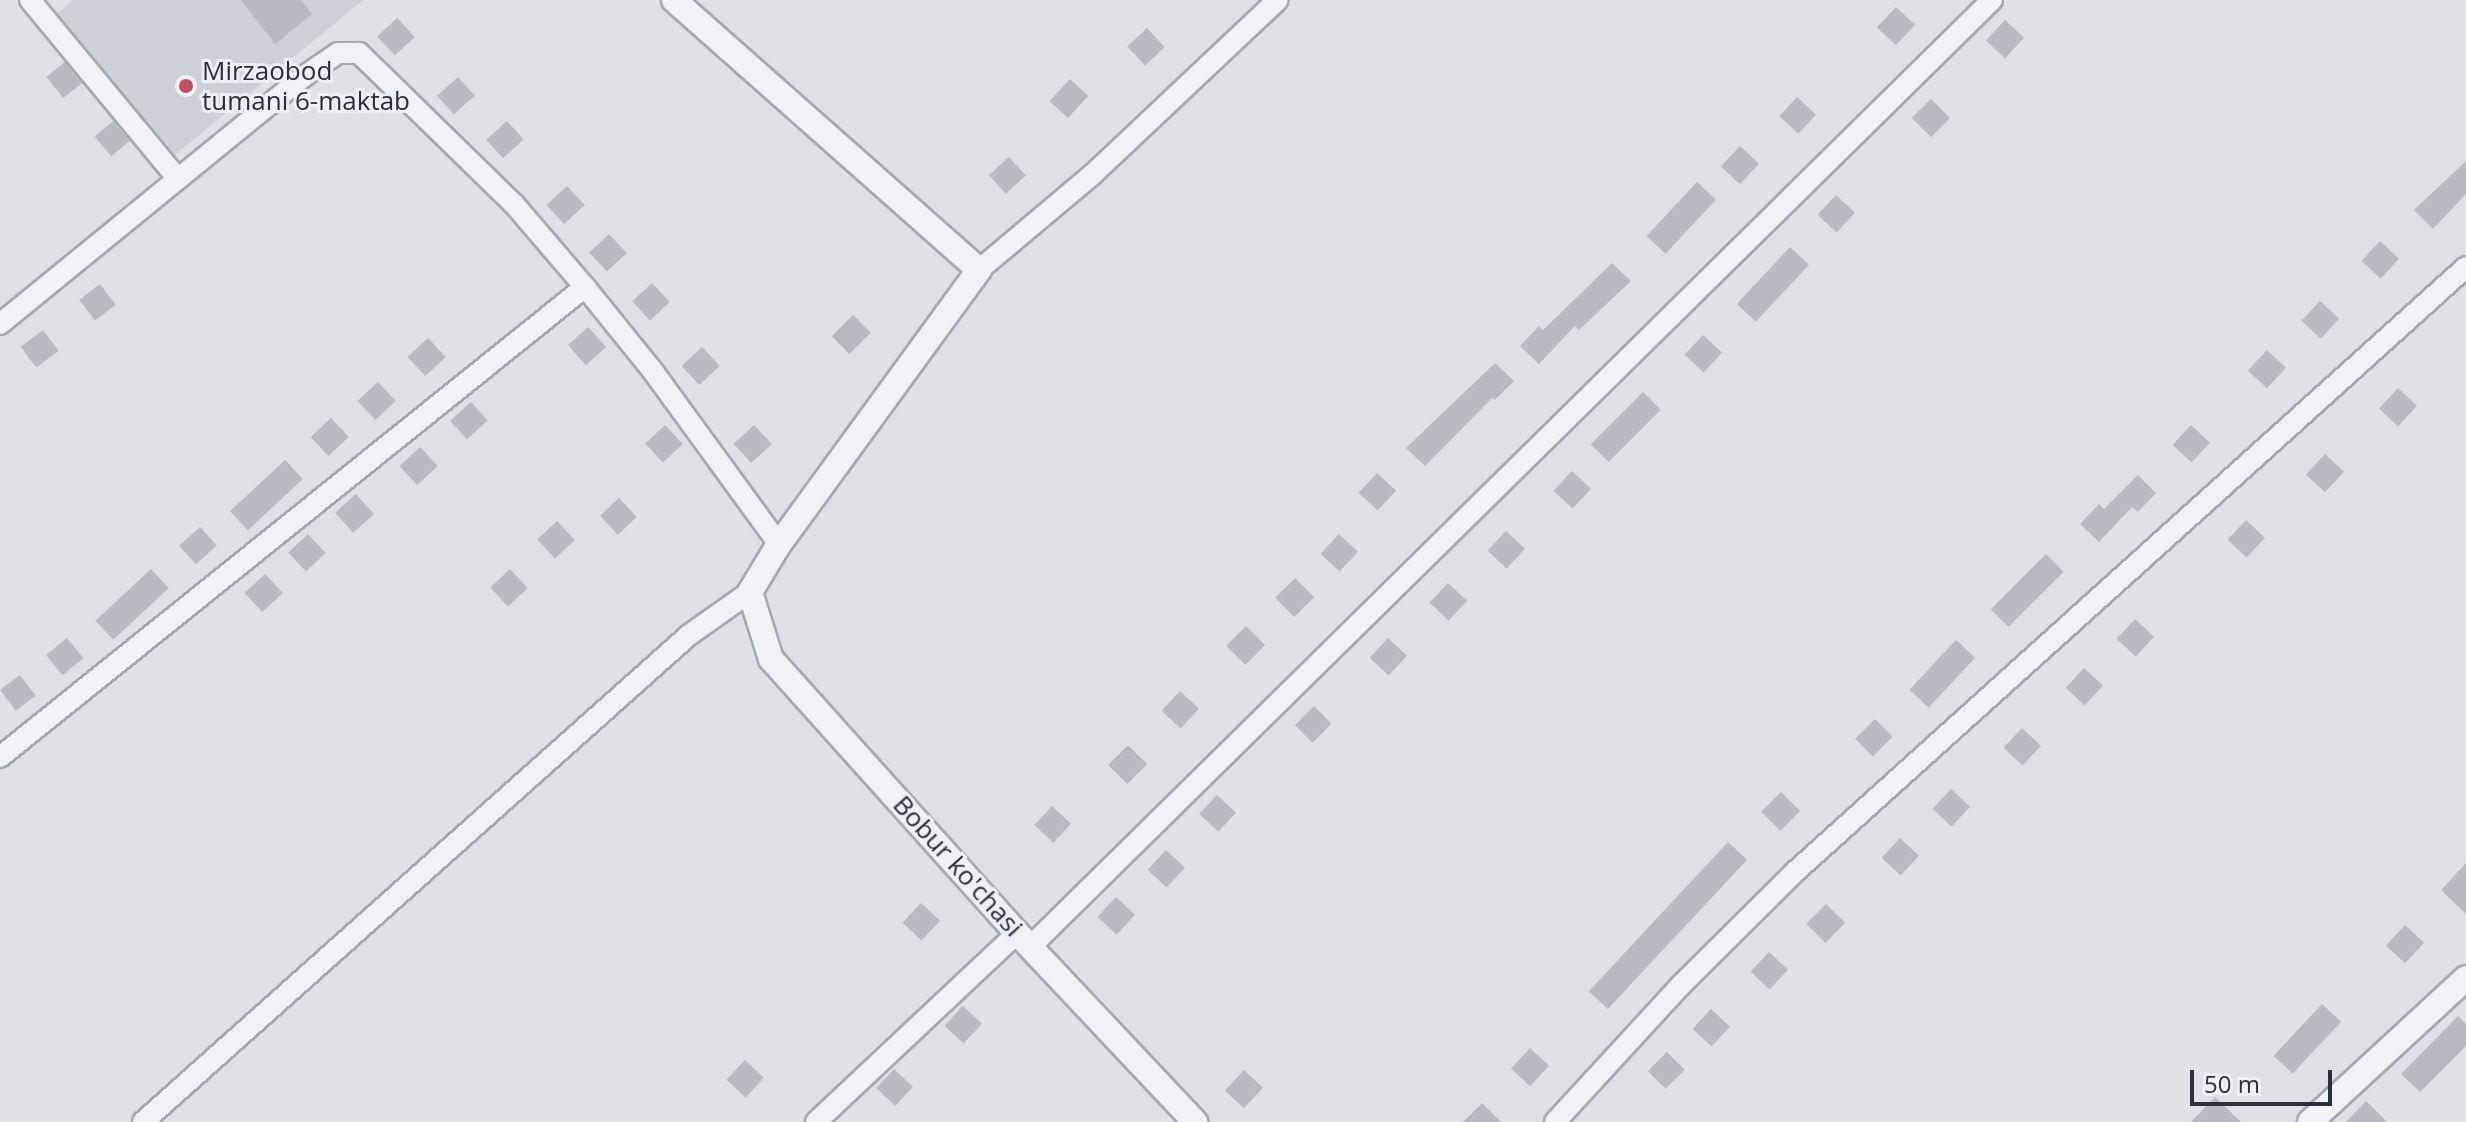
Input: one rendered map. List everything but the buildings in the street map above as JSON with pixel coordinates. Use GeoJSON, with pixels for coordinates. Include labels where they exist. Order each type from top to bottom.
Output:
{"type":"FeatureCollection","features":[{"type":"Feature","properties":{"kind":"street"},"geometry":{"type":"LineString","coordinates":[[674,0],[979,270]]}},
{"type":"Feature","properties":{"kind":"street"},"geometry":{"type":"LineString","coordinates":[[143,1122],[689,635],[750,592],[779,544],[979,270],[1092,175],[1278,0]]}},
{"type":"Feature","properties":{"kind":"street"},"geometry":{"type":"LineString","coordinates":[[816,1122],[1024,940],[1992,0]]}},
{"type":"Feature","properties":{"kind":"street"},"geometry":{"type":"LineString","coordinates":[[41,4],[178,179]]}},
{"type":"Feature","properties":{"kind":"street"},"geometry":{"type":"LineString","coordinates":[[0,324],[303,77],[338,53],[359,53],[514,204],[585,287],[678,405],[779,544]]}},
{"type":"Feature","properties":{"kind":"street"},"geometry":{"type":"LineString","coordinates":[[1555,1122],[1680,986],[1796,871],[2466,267]]}},
{"type":"Feature","properties":{"kind":"street"},"geometry":{"type":"LineString","coordinates":[[0,757],[585,287]]}},
{"type":"Feature","properties":{"kind":"street","name":"Bobur ko'chasi"},"geometry":{"type":"LineString","coordinates":[[750,592],[771,659],[1024,940],[1195,1122]]}},
{"type":"Feature","properties":{"kind":"street"},"geometry":{"type":"LineString","coordinates":[[2310,1122],[2466,978]]}},
{"type":"Feature","properties":{"kind":"shaded area","name":"Mirzaobod tumani 6-maktab"},"geometry":{"type":"Polygon","coordinates":[[[73,0],[363,0],[170,159],[58,13],[73,0]]]}},
{"type":"Feature","properties":{"kind":"place","name":"Mirzaobod tumani 6-maktab"},"geometry":{"type":"Point","coordinates":[186,86]}}]}
